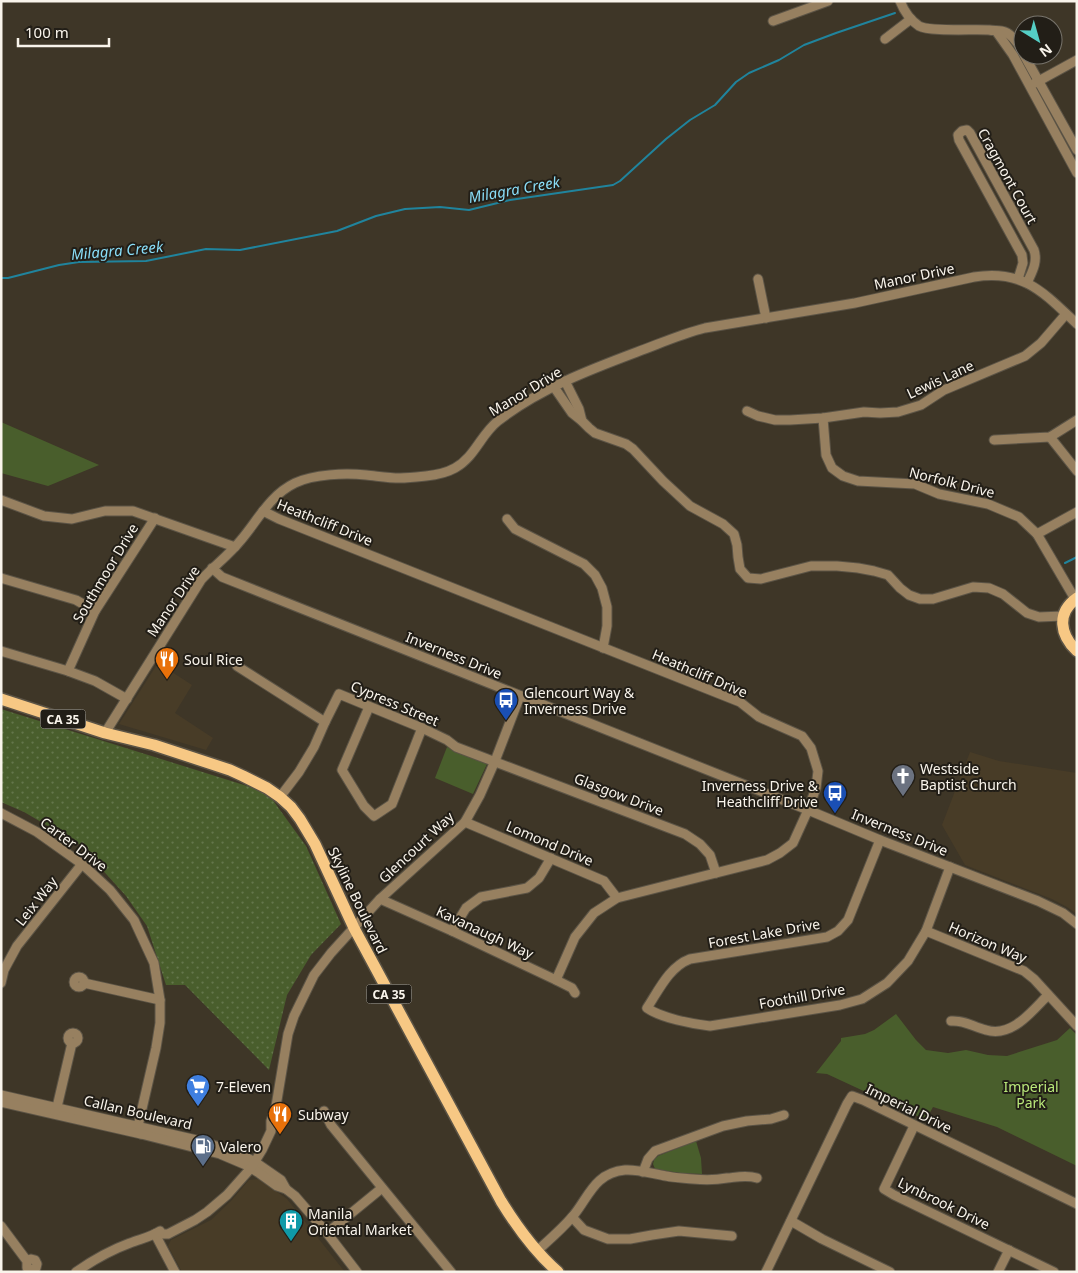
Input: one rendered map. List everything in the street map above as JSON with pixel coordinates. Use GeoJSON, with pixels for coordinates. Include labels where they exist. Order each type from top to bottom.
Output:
{"type":"FeatureCollection","features":[{"type":"Feature","properties":{"kind":"main road"},"geometry":{"type":"LineString","coordinates":[[1076,599],[1070,604],[1063,616],[1062,623],[1066,638],[1077,651]]}},
{"type":"Feature","properties":{"kind":"main road","name":"Skyline Boulevard"},"geometry":{"type":"LineString","coordinates":[[1,699],[105,733],[154,745],[230,770],[280,797],[291,808],[305,826],[315,844],[354,928],[501,1201],[515,1224],[537,1251],[558,1272]]}},
{"type":"Feature","properties":{"kind":"street"},"geometry":{"type":"LineString","coordinates":[[773,21],[828,1]]}},
{"type":"Feature","properties":{"kind":"street"},"geometry":{"type":"LineString","coordinates":[[900,1],[904,10],[920,27],[1005,32],[1013,38]]}},
{"type":"Feature","properties":{"kind":"street"},"geometry":{"type":"LineString","coordinates":[[885,39],[911,19]]}},
{"type":"Feature","properties":{"kind":"street"},"geometry":{"type":"LineString","coordinates":[[996,31],[1013,55],[1077,173]]}},
{"type":"Feature","properties":{"kind":"street"},"geometry":{"type":"LineString","coordinates":[[1030,86],[1077,60]]}},
{"type":"Feature","properties":{"kind":"street"},"geometry":{"type":"LineString","coordinates":[[1030,65],[1077,150]]}},
{"type":"Feature","properties":{"kind":"street","name":"Cragmont Court"},"geometry":{"type":"LineString","coordinates":[[1018,279],[1023,263],[1022,256],[959,140],[958,135],[962,131],[966,130],[970,134],[1034,250],[1036,258],[1027,283]]}},
{"type":"Feature","properties":{"kind":"street","name":"Manor Drive"},"geometry":{"type":"LineString","coordinates":[[105,733],[201,580],[235,547],[271,500],[296,482],[306,479],[353,474],[388,478],[436,475],[454,468],[468,458],[489,429],[499,421],[554,387],[602,366],[694,331],[855,303],[982,276],[997,275],[1018,279],[1040,290],[1077,324]]}},
{"type":"Feature","properties":{"kind":"street"},"geometry":{"type":"LineString","coordinates":[[758,279],[766,318]]}},
{"type":"Feature","properties":{"kind":"street","name":"Lewis Lane"},"geometry":{"type":"LineString","coordinates":[[747,411],[774,420],[790,420],[823,418],[864,412],[898,412],[921,406],[944,390],[1025,356],[1040,343],[1066,314]]}},
{"type":"Feature","properties":{"kind":"street"},"geometry":{"type":"LineString","coordinates":[[565,381],[579,408],[582,421]]}},
{"type":"Feature","properties":{"kind":"street"},"geometry":{"type":"LineString","coordinates":[[554,387],[572,413],[595,433],[626,444],[633,449],[690,506],[723,524],[734,534],[740,569],[748,578],[760,580],[811,566],[858,568],[888,576],[909,595],[920,599],[933,599],[973,587],[989,588],[1003,594],[1027,613],[1038,617],[1063,616]]}},
{"type":"Feature","properties":{"kind":"street","name":"Norfolk Drive"},"geometry":{"type":"LineString","coordinates":[[823,418],[826,456],[832,468],[843,476],[858,481],[915,484],[939,494],[988,504],[1019,517],[1037,534],[1076,599]]}},
{"type":"Feature","properties":{"kind":"street"},"geometry":{"type":"LineString","coordinates":[[994,440],[1050,437],[1077,420]]}},
{"type":"Feature","properties":{"kind":"street"},"geometry":{"type":"LineString","coordinates":[[1050,437],[1077,471]]}},
{"type":"Feature","properties":{"kind":"street"},"geometry":{"type":"LineString","coordinates":[[1,500],[44,516],[72,519],[105,511],[133,511],[235,547]]}},
{"type":"Feature","properties":{"kind":"street","name":"Heathcliff Drive"},"geometry":{"type":"LineString","coordinates":[[263,511],[740,702],[759,717],[802,736],[811,748],[818,771],[816,788],[793,843],[767,860],[617,898],[594,913],[575,937],[556,980]]}},
{"type":"Feature","properties":{"kind":"street"},"geometry":{"type":"LineString","coordinates":[[1037,534],[1077,512]]}},
{"type":"Feature","properties":{"kind":"street","name":"Southmoor Drive"},"geometry":{"type":"LineString","coordinates":[[68,671],[95,611],[155,518]]}},
{"type":"Feature","properties":{"kind":"street"},"geometry":{"type":"LineString","coordinates":[[507,519],[515,529],[584,564],[594,575],[602,588],[607,606],[607,626],[603,648]]}},
{"type":"Feature","properties":{"kind":"street","name":"Inverness Drive"},"geometry":{"type":"LineString","coordinates":[[212,568],[222,577],[880,840],[1038,901],[1063,913],[1077,924]]}},
{"type":"Feature","properties":{"kind":"street"},"geometry":{"type":"LineString","coordinates":[[1,578],[76,600],[95,611]]}},
{"type":"Feature","properties":{"kind":"street"},"geometry":{"type":"LineString","coordinates":[[1,651],[95,681],[127,699]]}},
{"type":"Feature","properties":{"kind":"street"},"geometry":{"type":"LineString","coordinates":[[237,666],[325,722]]}},
{"type":"Feature","properties":{"kind":"street","name":"Cypress Street"},"geometry":{"type":"LineString","coordinates":[[280,797],[299,772],[314,747],[339,694],[422,728],[448,740],[456,747],[495,762]]}},
{"type":"Feature","properties":{"kind":"street","name":"Glencourt Way"},"geometry":{"type":"LineString","coordinates":[[76,1272],[111,1251],[155,1234],[192,1215],[214,1200],[250,1164],[266,1127],[271,1121],[276,1106],[288,1034],[294,1016],[314,975],[331,953],[380,899],[464,822],[480,795],[495,762],[520,696]]}},
{"type":"Feature","properties":{"kind":"street"},"geometry":{"type":"LineString","coordinates":[[369,707],[342,770],[364,806],[374,816],[392,804],[422,728]]}},
{"type":"Feature","properties":{"kind":"street","name":"Glasgow Drive"},"geometry":{"type":"LineString","coordinates":[[495,762],[685,834],[700,844],[710,855],[716,873]]}},
{"type":"Feature","properties":{"kind":"street","name":"Carter Drive"},"geometry":{"type":"LineString","coordinates":[[1,813],[37,832],[82,864],[110,890],[134,920],[154,963],[160,1000],[160,1023],[140,1130]]}},
{"type":"Feature","properties":{"kind":"street","name":"Lomond Drive"},"geometry":{"type":"LineString","coordinates":[[464,822],[604,881],[617,898]]}},
{"type":"Feature","properties":{"kind":"street","name":"Forest Lake Drive"},"geometry":{"type":"LineString","coordinates":[[647,1008],[673,969],[690,959],[827,937],[838,931],[848,920],[880,840]]}},
{"type":"Feature","properties":{"kind":"street"},"geometry":{"type":"LineString","coordinates":[[452,931],[466,908],[481,897],[527,888],[539,878],[551,858]]}},
{"type":"Feature","properties":{"kind":"street","name":"Leix Way"},"geometry":{"type":"LineString","coordinates":[[1,983],[4,970],[17,946],[82,864]]}},
{"type":"Feature","properties":{"kind":"street","name":"Foothill Drive"},"geometry":{"type":"LineString","coordinates":[[647,1008],[655,1014],[710,1026],[840,1005],[862,999],[887,983],[908,961],[926,931],[950,867]]}},
{"type":"Feature","properties":{"kind":"street","name":"Kavanaugh Way"},"geometry":{"type":"LineString","coordinates":[[380,899],[556,980],[572,988],[576,993]]}},
{"type":"Feature","properties":{"kind":"street","name":"Horizon Way"},"geometry":{"type":"LineString","coordinates":[[926,931],[1024,971],[1034,979],[1077,1026]]}},
{"type":"Feature","properties":{"kind":"street"},"geometry":{"type":"LineString","coordinates":[[84,983],[160,1000]]}},
{"type":"Feature","properties":{"kind":"street"},"geometry":{"type":"LineString","coordinates":[[952,1021],[960,1020],[988,1031],[999,1032],[1014,1027],[1048,995]]}},
{"type":"Feature","properties":{"kind":"street"},"geometry":{"type":"LineString","coordinates":[[55,1110],[72,1043]]}},
{"type":"Feature","properties":{"kind":"street","name":"Callan Boulevard"},"geometry":{"type":"LineString","coordinates":[[1,1095],[140,1130],[250,1164],[277,1186],[286,1189],[295,1196],[357,1272]]}},
{"type":"Feature","properties":{"kind":"street","name":"Imperial Drive"},"geometry":{"type":"LineString","coordinates":[[766,1272],[852,1096],[1077,1204]]}},
{"type":"Feature","properties":{"kind":"street","name":"Callan Boulevard"},"geometry":{"type":"LineString","coordinates":[[1,1102],[55,1110]]}},
{"type":"Feature","properties":{"kind":"street"},"geometry":{"type":"LineString","coordinates":[[324,1111],[331,1125],[451,1272]]}},
{"type":"Feature","properties":{"kind":"street"},"geometry":{"type":"LineString","coordinates":[[643,1172],[648,1160],[656,1151],[723,1126],[771,1119],[784,1115]]}},
{"type":"Feature","properties":{"kind":"street","name":"Lynbrook Drive"},"geometry":{"type":"LineString","coordinates":[[914,1126],[884,1189],[1054,1272]]}},
{"type":"Feature","properties":{"kind":"street"},"geometry":{"type":"LineString","coordinates":[[537,1251],[572,1217],[597,1182],[609,1174],[625,1170],[695,1179],[726,1179],[749,1176],[757,1178]]}},
{"type":"Feature","properties":{"kind":"street"},"geometry":{"type":"LineString","coordinates":[[327,1233],[382,1188]]}},
{"type":"Feature","properties":{"kind":"street"},"geometry":{"type":"LineString","coordinates":[[572,1217],[584,1230],[608,1239],[630,1239],[679,1231],[732,1236]]}},
{"type":"Feature","properties":{"kind":"street"},"geometry":{"type":"LineString","coordinates":[[790,1221],[890,1272]]}},
{"type":"Feature","properties":{"kind":"street"},"geometry":{"type":"LineString","coordinates":[[1,1226],[27,1262]]}},
{"type":"Feature","properties":{"kind":"street"},"geometry":{"type":"LineString","coordinates":[[155,1234],[175,1272]]}},
{"type":"Feature","properties":{"kind":"street"},"geometry":{"type":"LineString","coordinates":[[998,1272],[1009,1250]]}},
{"type":"Feature","properties":{"kind":"shaded area"},"geometry":{"type":"Polygon","coordinates":[[[158,663],[192,685],[175,713],[213,738],[206,750],[119,724],[158,663]]]}},
{"type":"Feature","properties":{"kind":"shaded area"},"geometry":{"type":"Polygon","coordinates":[[[970,752],[999,761],[1077,773],[1077,914],[1052,899],[965,865],[942,825],[970,752]]]}},
{"type":"Feature","properties":{"kind":"shaded area"},"geometry":{"type":"Polygon","coordinates":[[[259,1179],[287,1199],[345,1272],[182,1272],[168,1246],[171,1240],[211,1220],[249,1180],[259,1179]]]}},
{"type":"Feature","properties":{"kind":"green space"},"geometry":{"type":"Polygon","coordinates":[[[1,422],[99,465],[48,486],[1,473],[1,422]]]}},
{"type":"Feature","properties":{"kind":"green space"},"geometry":{"type":"Polygon","coordinates":[[[1,709],[257,789],[272,799],[306,846],[341,924],[311,955],[287,995],[269,1070],[185,985],[166,985],[147,926],[126,896],[79,844],[24,812],[1,802],[1,709]]]}},
{"type":"Feature","properties":{"kind":"green space"},"geometry":{"type":"Polygon","coordinates":[[[447,747],[487,764],[473,794],[435,778],[447,747]]]}},
{"type":"Feature","properties":{"kind":"green space","name":"Imperial Park"},"geometry":{"type":"Polygon","coordinates":[[[896,1014],[926,1050],[948,1053],[966,1050],[988,1055],[1007,1056],[1057,1040],[1070,1028],[1077,1035],[1077,1166],[997,1127],[933,1107],[926,1120],[827,1074],[816,1073],[841,1041],[841,1038],[865,1034],[874,1030],[896,1014]]]}},
{"type":"Feature","properties":{"kind":"green space"},"geometry":{"type":"Polygon","coordinates":[[[696,1141],[701,1158],[702,1174],[655,1169],[653,1164],[658,1156],[696,1141]]]}},
{"type":"Feature","properties":{"kind":"waterway","name":"Milagra Creek"},"geometry":{"type":"LineString","coordinates":[[1,278],[79,262],[146,261],[206,249],[240,250],[337,231],[376,216],[405,209],[440,207],[469,210],[510,200],[613,185],[690,120],[715,105],[736,82],[749,73],[779,60],[804,45],[895,13]]}},
{"type":"Feature","properties":{"kind":"waterway"},"geometry":{"type":"LineString","coordinates":[[1065,563],[1077,557]]}},
{"type":"Feature","properties":{"kind":"place","name":"Soul Rice"},"geometry":{"type":"Point","coordinates":[167,680]}},
{"type":"Feature","properties":{"kind":"place","name":"Glencourt Way & Inverness Drive"},"geometry":{"type":"Point","coordinates":[506,721]}},
{"type":"Feature","properties":{"kind":"place","name":"Westside Baptist Church"},"geometry":{"type":"Point","coordinates":[903,797]}},
{"type":"Feature","properties":{"kind":"place","name":"Inverness Drive & Heathcliff Drive"},"geometry":{"type":"Point","coordinates":[835,814]}},
{"type":"Feature","properties":{"kind":"place","name":"7-Eleven"},"geometry":{"type":"Point","coordinates":[198,1107]}},
{"type":"Feature","properties":{"kind":"place","name":"Subway"},"geometry":{"type":"Point","coordinates":[280,1135]}},
{"type":"Feature","properties":{"kind":"place","name":"Valero"},"geometry":{"type":"Point","coordinates":[203,1167]}},
{"type":"Feature","properties":{"kind":"place","name":"Manila Oriental Market"},"geometry":{"type":"Point","coordinates":[291,1242]}}]}
